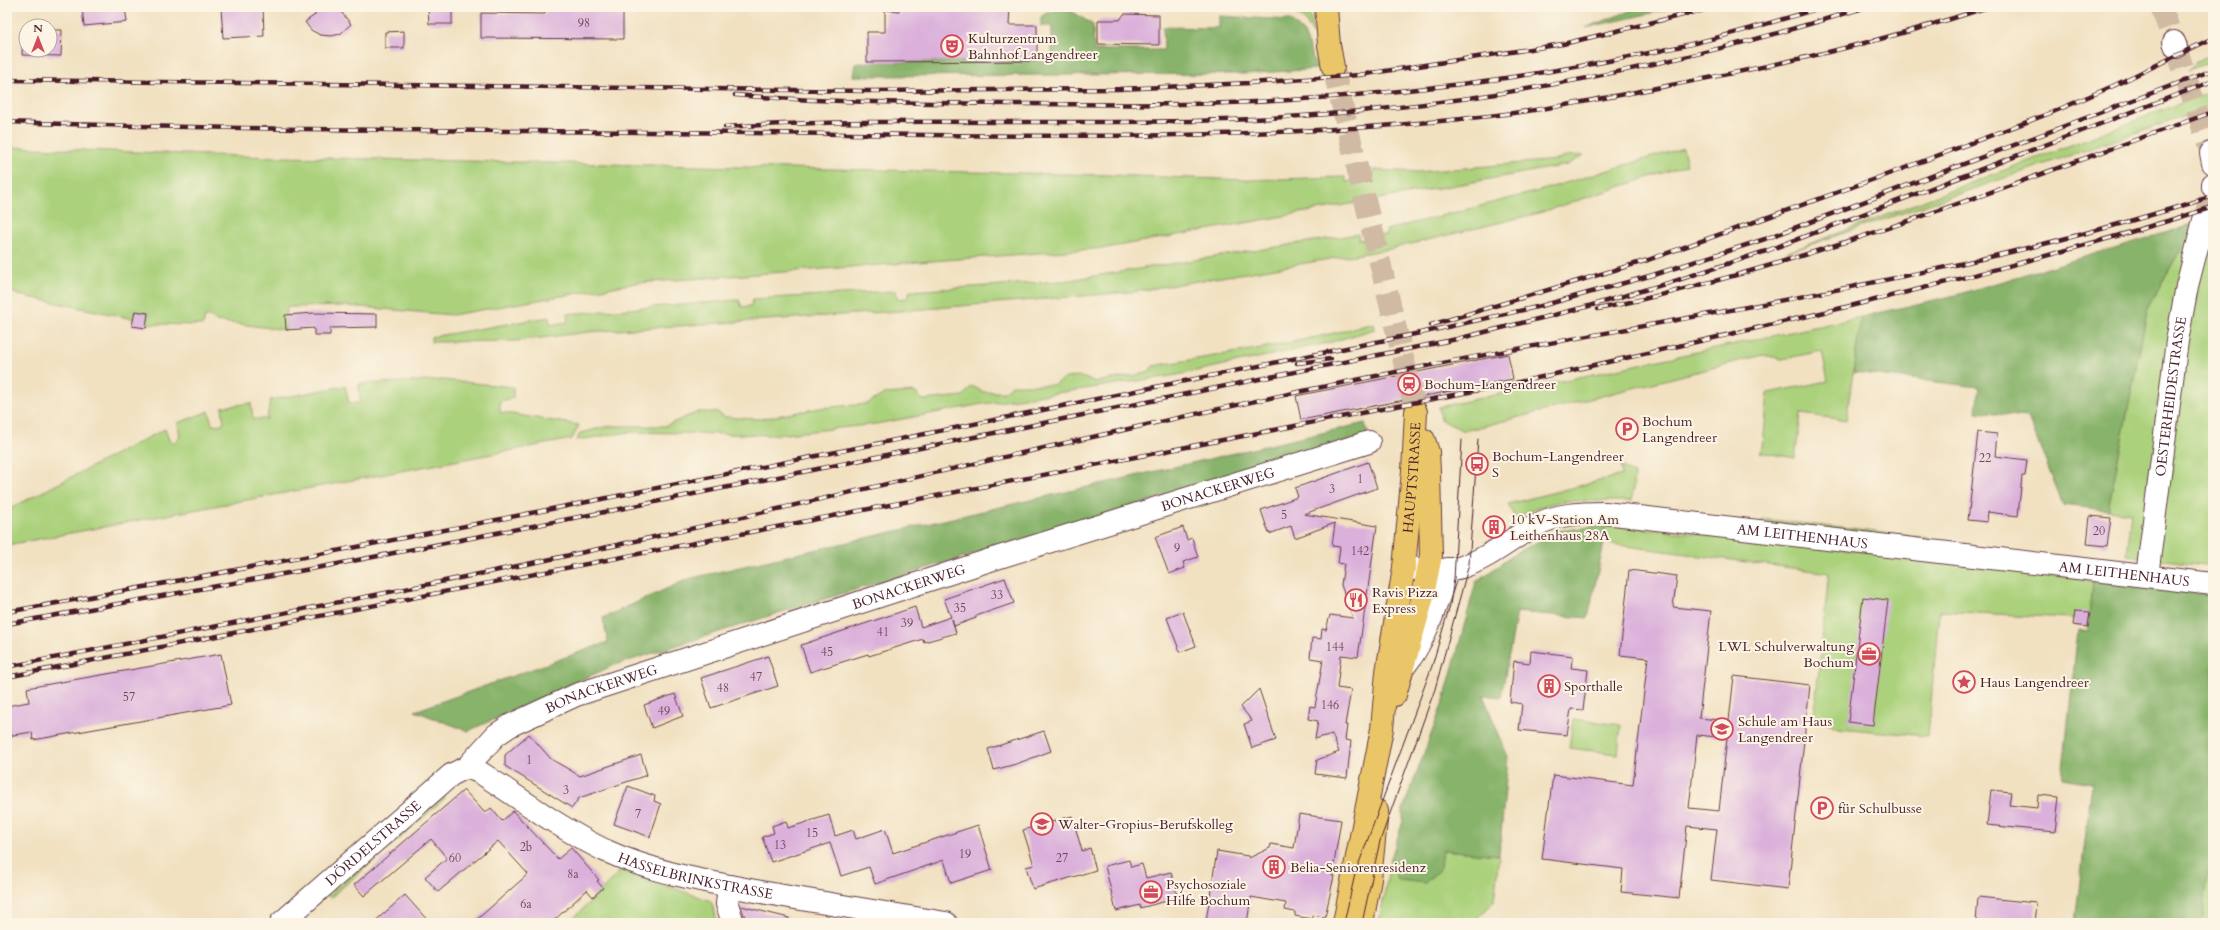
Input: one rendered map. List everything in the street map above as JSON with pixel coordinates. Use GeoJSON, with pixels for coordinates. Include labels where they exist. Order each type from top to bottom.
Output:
{"type":"FeatureCollection","features":[{"type":"Feature","properties":{"kind":"main road"},"geometry":{"type":"LineString","coordinates":[[1326,7],[1329,45],[1333,67]]}},
{"type":"Feature","properties":{"kind":"main road","name":"HAUPTSTRASSE"},"geometry":{"type":"LineString","coordinates":[[1344,923],[1364,812],[1374,776],[1382,729],[1387,672],[1404,568],[1413,478],[1416,412],[1428,452],[1432,542],[1438,569],[1382,729]]}},
{"type":"Feature","properties":{"kind":"main road","name":"HAUPTSTRASSE"},"geometry":{"type":"LineString","coordinates":[[1362,923],[1370,879],[1376,821],[1374,776]]}},
{"type":"Feature","properties":{"kind":"street","name":"OESTERHEIDESTRASSE"},"geometry":{"type":"LineString","coordinates":[[2147,576],[2176,341],[2187,286],[2204,220]]}},
{"type":"Feature","properties":{"kind":"street","name":"BONACKERWEG"},"geometry":{"type":"LineString","coordinates":[[467,767],[496,735],[511,725],[576,695],[990,560],[1370,442]]}},
{"type":"Feature","properties":{"kind":"street","name":"AM LEITHENHAUS"},"geometry":{"type":"LineString","coordinates":[[1404,568],[1438,569],[1461,567],[1493,553],[1535,526],[1546,521],[1581,513],[1605,513],[2213,584]]}},
{"type":"Feature","properties":{"kind":"street","name":"HASSELBRINKSTRASSE"},"geometry":{"type":"LineString","coordinates":[[467,767],[481,773],[580,837],[604,850],[676,876],[946,923]]}},
{"type":"Feature","properties":{"kind":"street","name":"DÖRDELSTRASSE"},"geometry":{"type":"LineString","coordinates":[[281,923],[452,775],[467,767]]}},
{"type":"Feature","properties":{"kind":"street"},"geometry":{"type":"LineString","coordinates":[[729,886],[727,904],[733,923]]}},
{"type":"Feature","properties":{"kind":"green space"},"geometry":{"type":"Polygon","coordinates":[[[1291,7],[1306,7],[1311,19],[1314,35],[1304,19],[1291,10],[1291,7]]]}},
{"type":"Feature","properties":{"kind":"green space"},"geometry":{"type":"Polygon","coordinates":[[[1640,7],[1678,7],[1585,28],[1640,7]]]}},
{"type":"Feature","properties":{"kind":"green space"},"geometry":{"type":"Polygon","coordinates":[[[1060,9],[1070,10],[1093,25],[1094,50],[1164,50],[1163,27],[1219,28],[1219,16],[1290,20],[1304,33],[1317,69],[1244,74],[853,76],[855,64],[867,62],[1052,61],[1052,26],[1041,26],[1041,17],[1046,13],[1060,9]]]}},
{"type":"Feature","properties":{"kind":"green space"},"geometry":{"type":"Polygon","coordinates":[[[2213,53],[2213,61],[2188,70],[2195,63],[2213,53]]]}},
{"type":"Feature","properties":{"kind":"green space"},"geometry":{"type":"Polygon","coordinates":[[[2213,91],[2213,105],[1786,253],[2213,91]]]}},
{"type":"Feature","properties":{"kind":"green space"},"geometry":{"type":"Polygon","coordinates":[[[7,147],[235,156],[1107,175],[1247,180],[1345,177],[1346,182],[1374,176],[1373,170],[1419,172],[1556,160],[1567,156],[1584,155],[1567,165],[1106,248],[636,283],[452,315],[348,306],[287,307],[286,330],[215,321],[211,317],[205,317],[203,325],[147,324],[148,313],[135,311],[134,319],[19,295],[7,290],[7,147]]]}},
{"type":"Feature","properties":{"kind":"green space"},"geometry":{"type":"Polygon","coordinates":[[[1683,148],[1687,165],[1539,213],[1390,249],[1131,292],[899,311],[588,332],[516,341],[431,342],[431,337],[549,317],[550,325],[568,322],[567,314],[739,300],[742,307],[751,306],[753,299],[895,291],[898,299],[908,298],[910,291],[1063,281],[1358,234],[1359,240],[1387,234],[1386,230],[1535,192],[1683,148]]]}},
{"type":"Feature","properties":{"kind":"green space"},"geometry":{"type":"Polygon","coordinates":[[[2213,219],[2213,566],[2127,555],[2132,513],[2108,510],[2148,307],[2195,224],[2213,219]]]}},
{"type":"Feature","properties":{"kind":"green space"},"geometry":{"type":"Polygon","coordinates":[[[2195,224],[2148,307],[2108,510],[2063,505],[2028,417],[1976,412],[1979,387],[1853,372],[1861,317],[1956,295],[2195,224]]]}},
{"type":"Feature","properties":{"kind":"green space"},"geometry":{"type":"Polygon","coordinates":[[[1861,317],[1846,420],[1801,414],[1795,458],[1759,452],[1763,446],[1768,393],[1828,381],[1822,351],[1782,359],[1763,355],[1464,431],[1441,420],[1439,407],[1861,317]]]}},
{"type":"Feature","properties":{"kind":"green space"},"geometry":{"type":"Polygon","coordinates":[[[1374,323],[1375,329],[1328,343],[1177,375],[977,405],[876,424],[776,435],[630,432],[577,440],[580,433],[609,426],[665,426],[698,412],[717,412],[725,417],[760,419],[820,408],[867,404],[884,394],[915,392],[923,400],[963,396],[972,386],[983,392],[1005,392],[1012,385],[1054,385],[1066,378],[1078,376],[1096,382],[1148,373],[1153,366],[1292,342],[1374,323]]]}},
{"type":"Feature","properties":{"kind":"green space"},"geometry":{"type":"Polygon","coordinates":[[[443,380],[513,387],[513,398],[500,401],[500,412],[579,425],[572,439],[7,545],[7,510],[165,429],[169,440],[173,443],[180,437],[178,423],[209,411],[212,425],[224,424],[222,407],[251,403],[253,419],[267,419],[270,400],[345,386],[349,403],[360,403],[359,384],[443,380]]]}},
{"type":"Feature","properties":{"kind":"green space"},"geometry":{"type":"Polygon","coordinates":[[[1365,423],[1368,435],[788,610],[612,666],[468,731],[415,711],[608,642],[603,618],[688,579],[1365,423]]]}},
{"type":"Feature","properties":{"kind":"green space"},"geometry":{"type":"Polygon","coordinates":[[[1620,465],[1634,474],[1632,501],[1564,501],[1539,507],[1515,518],[1508,504],[1622,475],[1620,465]]]}},
{"type":"Feature","properties":{"kind":"green space"},"geometry":{"type":"Polygon","coordinates":[[[1763,519],[1928,538],[1932,541],[1760,522],[1763,519]]]}},
{"type":"Feature","properties":{"kind":"green space"},"geometry":{"type":"Polygon","coordinates":[[[1605,525],[1849,550],[1970,564],[2092,581],[2089,619],[1939,611],[1928,736],[1838,728],[1814,716],[1829,573],[1604,543],[1605,525]]]}},
{"type":"Feature","properties":{"kind":"green space"},"geometry":{"type":"Polygon","coordinates":[[[1605,525],[1604,543],[1588,618],[1517,612],[1501,697],[1483,695],[1508,757],[1499,855],[1443,850],[1441,868],[1425,883],[1398,880],[1391,858],[1403,821],[1403,809],[1444,700],[1476,582],[1516,553],[1558,531],[1605,525]]]}},
{"type":"Feature","properties":{"kind":"green space"},"geometry":{"type":"Polygon","coordinates":[[[2092,581],[2213,595],[2213,831],[2202,923],[2075,923],[2092,783],[2062,778],[2078,630],[2088,632],[2092,581]]]}},
{"type":"Feature","properties":{"kind":"green space"},"geometry":{"type":"Polygon","coordinates":[[[1573,719],[1621,725],[1618,754],[1569,748],[1573,719]]]}},
{"type":"Feature","properties":{"kind":"green space"},"geometry":{"type":"Polygon","coordinates":[[[444,795],[445,798],[384,852],[381,849],[444,795]]]}},
{"type":"Feature","properties":{"kind":"green space"},"geometry":{"type":"Polygon","coordinates":[[[2213,831],[2213,923],[2202,923],[2213,831]]]}},
{"type":"Feature","properties":{"kind":"green space"},"geometry":{"type":"Polygon","coordinates":[[[1443,850],[1499,855],[1494,902],[1472,923],[1379,923],[1391,858],[1398,880],[1443,850]]]}},
{"type":"Feature","properties":{"kind":"green space"},"geometry":{"type":"Polygon","coordinates":[[[371,859],[373,861],[330,898],[328,895],[371,859]]]}},
{"type":"Feature","properties":{"kind":"green space"},"geometry":{"type":"Polygon","coordinates":[[[621,870],[711,901],[718,923],[569,923],[621,870]]]}},
{"type":"Feature","properties":{"kind":"building"},"geometry":{"type":"Polygon","coordinates":[[[82,7],[125,7],[127,22],[84,26],[82,7]]]}},
{"type":"Feature","properties":{"kind":"building"},"geometry":{"type":"Polygon","coordinates":[[[221,7],[263,7],[264,36],[223,38],[221,7]]]}},
{"type":"Feature","properties":{"kind":"building"},"geometry":{"type":"Polygon","coordinates":[[[342,7],[342,13],[351,24],[340,34],[331,36],[320,35],[311,30],[305,22],[315,15],[315,8],[342,7]]]}},
{"type":"Feature","properties":{"kind":"building"},"geometry":{"type":"Polygon","coordinates":[[[428,7],[452,7],[452,24],[429,24],[428,7]]]}},
{"type":"Feature","properties":{"kind":"building"},"geometry":{"type":"Polygon","coordinates":[[[545,7],[623,7],[623,39],[481,38],[481,13],[545,14],[545,7]]]}},
{"type":"Feature","properties":{"kind":"building","name":"Kulturzentrum Bahnhof Langendreer"},"geometry":{"type":"Polygon","coordinates":[[[899,7],[1010,7],[1009,25],[1037,25],[1037,61],[867,62],[867,32],[885,32],[885,10],[899,11],[899,7]]]}},
{"type":"Feature","properties":{"kind":"building"},"geometry":{"type":"Polygon","coordinates":[[[1124,14],[1159,15],[1159,45],[1098,44],[1098,20],[1120,20],[1124,14]]]}},
{"type":"Feature","properties":{"kind":"building"},"geometry":{"type":"Polygon","coordinates":[[[58,30],[62,30],[61,56],[58,56],[58,30]]]}},
{"type":"Feature","properties":{"kind":"building"},"geometry":{"type":"Polygon","coordinates":[[[404,31],[404,48],[385,48],[385,32],[404,31]]]}},
{"type":"Feature","properties":{"kind":"building"},"geometry":{"type":"Polygon","coordinates":[[[135,311],[148,313],[146,328],[132,326],[135,311]]]}},
{"type":"Feature","properties":{"kind":"building"},"geometry":{"type":"Polygon","coordinates":[[[315,313],[377,314],[377,327],[330,328],[330,335],[314,335],[314,328],[286,330],[285,315],[315,313]]]}},
{"type":"Feature","properties":{"kind":"building"},"geometry":{"type":"Polygon","coordinates":[[[1508,354],[1513,379],[1301,420],[1296,396],[1508,354]]]}},
{"type":"Feature","properties":{"kind":"building"},"geometry":{"type":"Polygon","coordinates":[[[1978,432],[1997,434],[1995,456],[2027,460],[2025,476],[2022,476],[2018,516],[1988,512],[1987,522],[1968,520],[1978,432]]]}},
{"type":"Feature","properties":{"kind":"building"},"geometry":{"type":"Polygon","coordinates":[[[1368,462],[1377,488],[1304,514],[1377,526],[1358,657],[1341,655],[1337,688],[1351,690],[1345,725],[1347,725],[1345,740],[1351,741],[1347,778],[1315,774],[1317,760],[1339,752],[1332,734],[1315,739],[1318,721],[1308,719],[1310,706],[1315,707],[1323,660],[1310,658],[1312,638],[1321,639],[1322,629],[1326,630],[1330,615],[1353,618],[1341,585],[1344,564],[1338,563],[1340,547],[1332,546],[1335,523],[1295,538],[1291,526],[1269,534],[1261,510],[1298,497],[1295,488],[1368,462]]]}},
{"type":"Feature","properties":{"kind":"building"},"geometry":{"type":"Polygon","coordinates":[[[2090,516],[2111,518],[2107,546],[2087,544],[2090,516]]]}},
{"type":"Feature","properties":{"kind":"building"},"geometry":{"type":"Polygon","coordinates":[[[1183,527],[1187,540],[1192,538],[1198,557],[1183,562],[1185,568],[1169,574],[1155,537],[1183,527]]]}},
{"type":"Feature","properties":{"kind":"building","name":"Schule am Haus Langendreer"},"geometry":{"type":"Polygon","coordinates":[[[1629,570],[1677,576],[1673,607],[1711,611],[1699,718],[1729,721],[1734,676],[1810,685],[1788,889],[1711,880],[1717,829],[1687,826],[1679,898],[1621,892],[1623,869],[1542,859],[1553,775],[1633,785],[1648,658],[1620,655],[1629,570]],[[1697,735],[1689,808],[1719,811],[1727,738],[1697,735]]]}},
{"type":"Feature","properties":{"kind":"building"},"geometry":{"type":"Polygon","coordinates":[[[1005,578],[1014,603],[976,616],[976,618],[954,626],[956,633],[924,642],[923,639],[810,672],[801,645],[915,607],[921,627],[951,617],[944,599],[1005,578]]]}},
{"type":"Feature","properties":{"kind":"building","name":"LWL Schulverwaltung Bochum"},"geometry":{"type":"Polygon","coordinates":[[[1863,597],[1888,600],[1873,725],[1848,722],[1863,597]]]}},
{"type":"Feature","properties":{"kind":"building"},"geometry":{"type":"Polygon","coordinates":[[[2075,611],[2090,612],[2088,627],[2073,625],[2075,611]]]}},
{"type":"Feature","properties":{"kind":"building"},"geometry":{"type":"Polygon","coordinates":[[[1183,612],[1196,646],[1180,652],[1167,618],[1183,612]]]}},
{"type":"Feature","properties":{"kind":"building","name":"Sporthalle"},"geometry":{"type":"Polygon","coordinates":[[[1531,651],[1573,656],[1571,668],[1588,670],[1583,710],[1571,709],[1567,735],[1519,730],[1522,704],[1510,702],[1514,661],[1530,663],[1531,651]]]}},
{"type":"Feature","properties":{"kind":"building"},"geometry":{"type":"Polygon","coordinates":[[[221,654],[231,705],[33,740],[32,732],[7,736],[7,706],[29,702],[27,688],[221,654]]]}},
{"type":"Feature","properties":{"kind":"building"},"geometry":{"type":"Polygon","coordinates":[[[768,656],[778,686],[711,708],[701,678],[768,656]]]}},
{"type":"Feature","properties":{"kind":"building"},"geometry":{"type":"Polygon","coordinates":[[[1259,689],[1276,740],[1252,748],[1244,724],[1252,721],[1241,707],[1259,689]]]}},
{"type":"Feature","properties":{"kind":"building"},"geometry":{"type":"Polygon","coordinates":[[[675,694],[683,716],[652,728],[644,705],[675,694]]]}},
{"type":"Feature","properties":{"kind":"building"},"geometry":{"type":"Polygon","coordinates":[[[1044,731],[1051,751],[1016,764],[994,770],[988,749],[1044,731]]]}},
{"type":"Feature","properties":{"kind":"building"},"geometry":{"type":"Polygon","coordinates":[[[529,734],[551,759],[580,776],[641,755],[647,775],[579,798],[572,808],[505,766],[505,755],[529,734]]]}},
{"type":"Feature","properties":{"kind":"building"},"geometry":{"type":"Polygon","coordinates":[[[628,786],[655,796],[654,801],[661,804],[650,837],[614,824],[628,786]]]}},
{"type":"Feature","properties":{"kind":"building"},"geometry":{"type":"Polygon","coordinates":[[[464,790],[485,813],[491,808],[502,821],[513,811],[558,859],[571,848],[599,880],[597,881],[603,888],[593,897],[587,890],[551,923],[473,923],[528,874],[498,841],[438,892],[425,877],[447,858],[431,839],[364,896],[354,885],[464,790]]]}},
{"type":"Feature","properties":{"kind":"building"},"geometry":{"type":"Polygon","coordinates":[[[1991,790],[2011,792],[2009,805],[2037,808],[2038,795],[2059,797],[2055,832],[1987,825],[1991,790]]]}},
{"type":"Feature","properties":{"kind":"building","name":"Belia-Seniorenresidenz"},"geometry":{"type":"Polygon","coordinates":[[[1299,814],[1341,820],[1332,876],[1334,876],[1325,917],[1312,915],[1312,919],[1295,916],[1295,912],[1285,910],[1286,903],[1251,897],[1247,923],[1206,921],[1217,851],[1248,856],[1249,858],[1270,848],[1271,844],[1294,848],[1299,814]]]}},
{"type":"Feature","properties":{"kind":"building"},"geometry":{"type":"Polygon","coordinates":[[[829,815],[835,836],[853,830],[856,839],[885,829],[893,853],[978,825],[992,870],[951,883],[944,860],[875,884],[869,867],[841,876],[830,843],[771,862],[762,837],[774,833],[772,826],[786,821],[788,828],[829,815]]]}},
{"type":"Feature","properties":{"kind":"building"},"geometry":{"type":"Polygon","coordinates":[[[1072,816],[1082,851],[1090,848],[1096,870],[1033,889],[1026,867],[1034,865],[1023,830],[1072,816]]]}},
{"type":"Feature","properties":{"kind":"building"},"geometry":{"type":"Polygon","coordinates":[[[1129,860],[1131,867],[1142,864],[1146,878],[1171,872],[1178,898],[1140,908],[1140,905],[1116,911],[1105,866],[1129,860]]]}},
{"type":"Feature","properties":{"kind":"building"},"geometry":{"type":"Polygon","coordinates":[[[405,895],[430,923],[373,923],[405,895]]]}},
{"type":"Feature","properties":{"kind":"building"},"geometry":{"type":"Polygon","coordinates":[[[1978,897],[2036,903],[2034,923],[1976,923],[1978,897]]]}},
{"type":"Feature","properties":{"kind":"building"},"geometry":{"type":"Polygon","coordinates":[[[741,906],[789,918],[788,923],[747,923],[741,906]]]}},
{"type":"Feature","properties":{"kind":"tunnel"},"geometry":{"type":"LineString","coordinates":[[2161,7],[2174,42]]}},
{"type":"Feature","properties":{"kind":"tunnel"},"geometry":{"type":"LineString","coordinates":[[2176,47],[2211,153]]}},
{"type":"Feature","properties":{"kind":"tunnel"},"geometry":{"type":"LineString","coordinates":[[1333,67],[1416,412]]}},
{"type":"Feature","properties":{"kind":"tunnel"},"geometry":{"type":"LineString","coordinates":[[2204,220],[2213,187]]}},
{"type":"Feature","properties":{"kind":"tram line"},"geometry":{"type":"LineString","coordinates":[[1362,923],[1380,841],[1435,689],[1469,564],[1478,439]]}},
{"type":"Feature","properties":{"kind":"tram line"},"geometry":{"type":"LineString","coordinates":[[1344,923],[1355,874],[1432,666],[1450,605],[1454,579],[1462,440]]}},
{"type":"Feature","properties":{"kind":"railway"},"geometry":{"type":"LineString","coordinates":[[7,80],[868,91],[1119,89],[1250,83],[1359,75],[1563,44],[1716,7]]}},
{"type":"Feature","properties":{"kind":"railway"},"geometry":{"type":"LineString","coordinates":[[735,95],[807,100],[1022,104],[1196,104],[1254,102],[1356,95],[1508,78],[1609,61],[1700,42],[1824,7]]}},
{"type":"Feature","properties":{"kind":"railway"},"geometry":{"type":"LineString","coordinates":[[725,127],[857,122],[1121,122],[1252,119],[1330,114],[1408,106],[1485,96],[1640,67],[1716,49],[1866,7]]}},
{"type":"Feature","properties":{"kind":"railway"},"geometry":{"type":"LineString","coordinates":[[7,122],[285,129],[1026,136],[1119,136],[1305,131],[1397,125],[1489,116],[1583,102],[1834,51],[1911,31],[1988,7]]}},
{"type":"Feature","properties":{"kind":"railway"},"geometry":{"type":"LineString","coordinates":[[1431,325],[1648,260],[1894,172],[2053,112],[2113,86],[2213,38]]}},
{"type":"Feature","properties":{"kind":"railway"},"geometry":{"type":"LineString","coordinates":[[7,612],[185,580],[717,476],[1425,332],[1541,306],[1653,275],[1765,239],[2213,70]]}},
{"type":"Feature","properties":{"kind":"railway"},"geometry":{"type":"LineString","coordinates":[[7,624],[327,566],[625,508],[1457,339],[1582,308],[1672,282],[1769,250],[2213,81]]}},
{"type":"Feature","properties":{"kind":"railway"},"geometry":{"type":"LineString","coordinates":[[1598,309],[1677,291],[1755,270],[1832,246],[1985,194],[2213,112]]}},
{"type":"Feature","properties":{"kind":"railway"},"geometry":{"type":"LineString","coordinates":[[7,667],[581,553],[1282,395],[1477,356],[1689,318],[1900,277],[2110,227],[2213,196]]}},
{"type":"Feature","properties":{"kind":"railway"},"geometry":{"type":"LineString","coordinates":[[7,677],[1515,383],[1866,302],[2040,257],[2213,207]]}},
{"type":"Feature","properties":{"kind":"railway"},"geometry":{"type":"LineString","coordinates":[[1297,363],[1331,359]]}},
{"type":"Feature","properties":{"kind":"place","name":"Kulturzentrum Bahnhof Langendreer"},"geometry":{"type":"Point","coordinates":[952,46]}},
{"type":"Feature","properties":{"kind":"place","name":"Bochum-Langendreer"},"geometry":{"type":"Point","coordinates":[1409,384]}},
{"type":"Feature","properties":{"kind":"place","name":"Bochum Langendreer"},"geometry":{"type":"Point","coordinates":[1627,429]}},
{"type":"Feature","properties":{"kind":"place","name":"Bochum-Langendreer S"},"geometry":{"type":"Point","coordinates":[1477,464]}},
{"type":"Feature","properties":{"kind":"place","name":"10 kV-Station Am Leithenhaus 28A"},"geometry":{"type":"Point","coordinates":[1494,527]}},
{"type":"Feature","properties":{"kind":"place","name":"Ravis Pizza Express"},"geometry":{"type":"Point","coordinates":[1356,600]}},
{"type":"Feature","properties":{"kind":"place","name":"LWL Schulverwaltung Bochum"},"geometry":{"type":"Point","coordinates":[1869,654]}},
{"type":"Feature","properties":{"kind":"place","name":"Haus Langendreer"},"geometry":{"type":"Point","coordinates":[1964,682]}},
{"type":"Feature","properties":{"kind":"place","name":"Sporthalle"},"geometry":{"type":"Point","coordinates":[1549,686]}},
{"type":"Feature","properties":{"kind":"place","name":"Schule am Haus Langendreer"},"geometry":{"type":"Point","coordinates":[1722,729]}},
{"type":"Feature","properties":{"kind":"place","name":"für Schulbusse"},"geometry":{"type":"Point","coordinates":[1822,808]}},
{"type":"Feature","properties":{"kind":"place","name":"Walter-Gropius-Berufskolleg"},"geometry":{"type":"Point","coordinates":[1042,824]}},
{"type":"Feature","properties":{"kind":"place","name":"Belia-Seniorenresidenz"},"geometry":{"type":"Point","coordinates":[1274,867]}},
{"type":"Feature","properties":{"kind":"place","name":"Psychosoziale Hilfe Bochum"},"geometry":{"type":"Point","coordinates":[1151,892]}}]}
